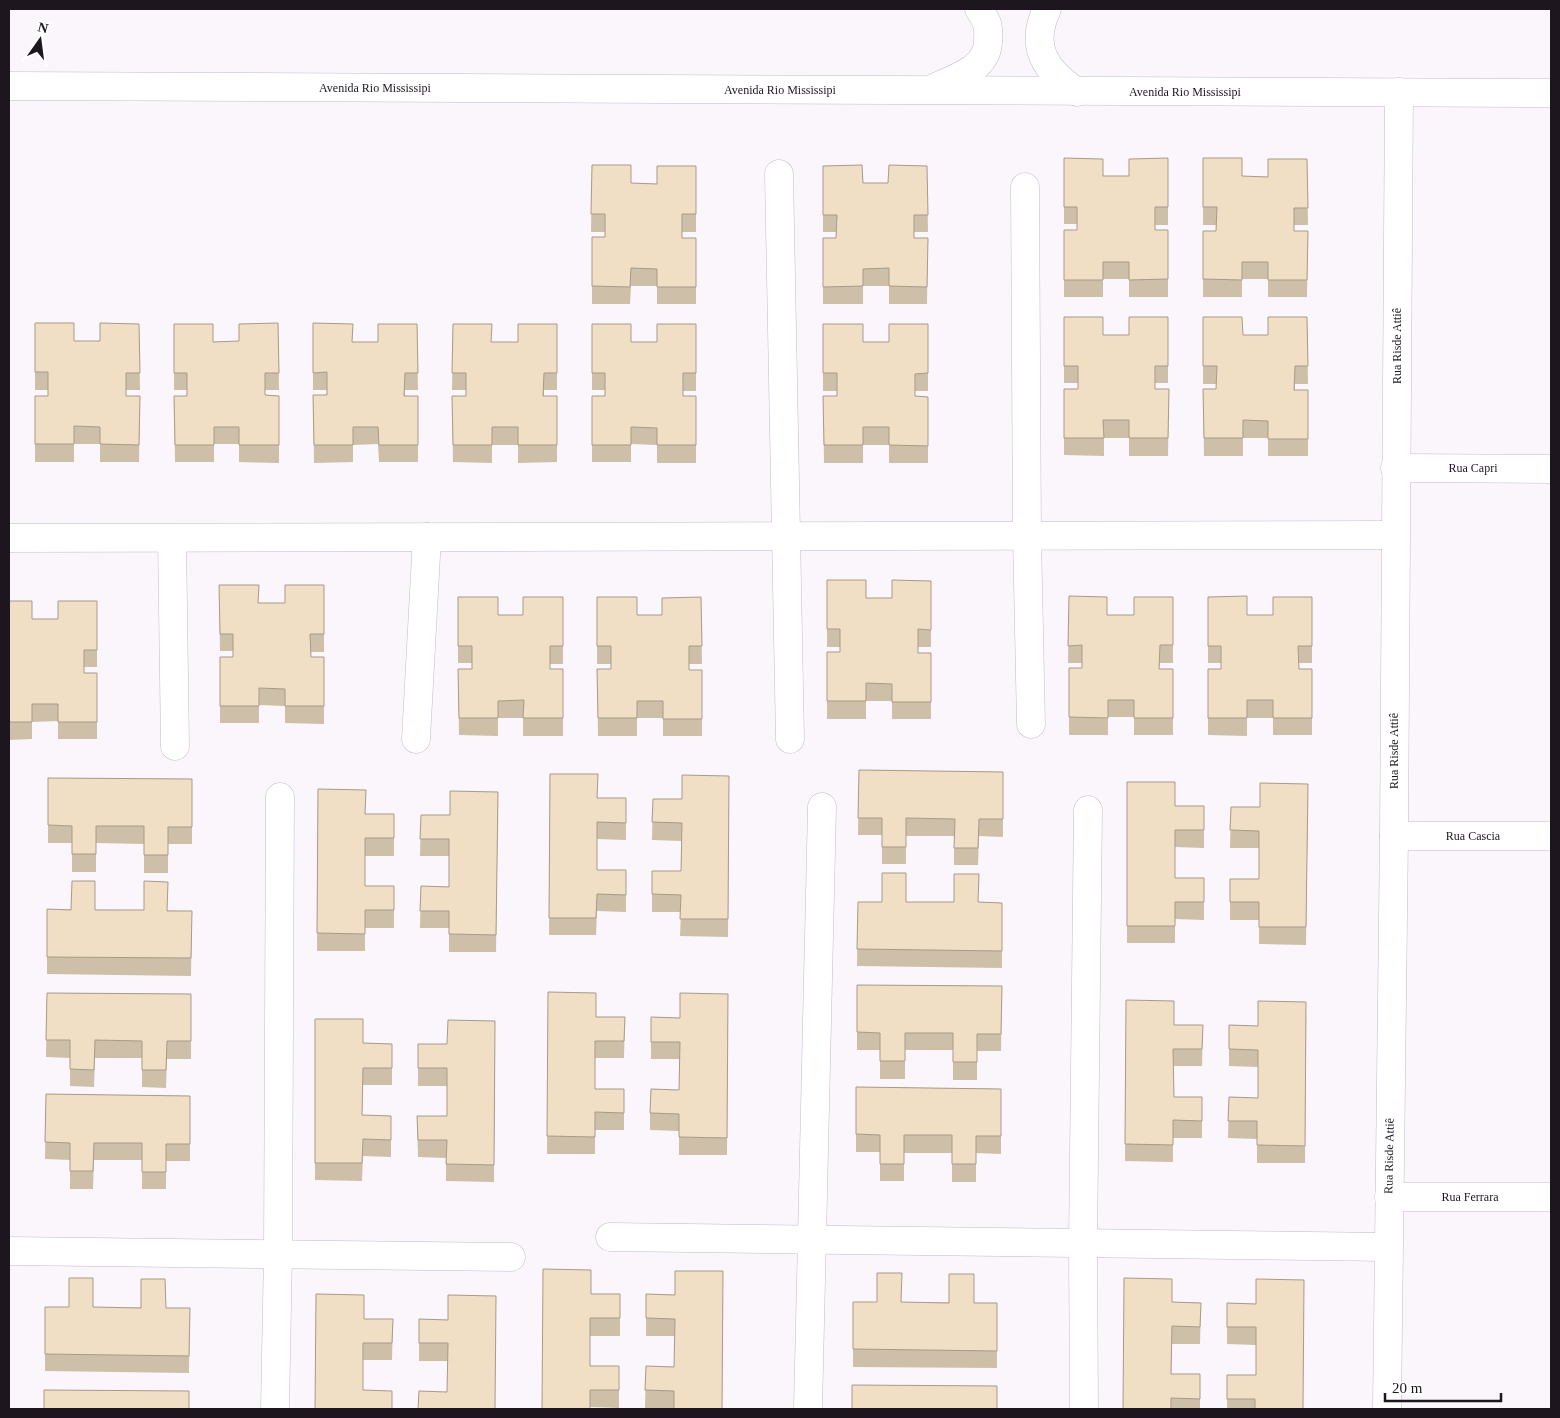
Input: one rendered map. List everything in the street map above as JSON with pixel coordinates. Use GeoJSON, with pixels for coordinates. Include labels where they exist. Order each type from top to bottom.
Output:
{"type":"FeatureCollection","features":[{"type":"Feature","properties":{"kind":"street"},"geometry":{"type":"LineString","coordinates":[[928,91],[966,73],[982,61],[988,47],[989,24],[979,9]]}},
{"type":"Feature","properties":{"kind":"street"},"geometry":{"type":"LineString","coordinates":[[1047,9],[1043,16],[1038,46],[1043,59],[1062,82],[1077,92]]}},
{"type":"Feature","properties":{"kind":"street","name":"Avenida Rio Mississipi"},"geometry":{"type":"LineString","coordinates":[[9,86],[1551,93]]}},
{"type":"Feature","properties":{"kind":"street","name":"Rua Risde Attiê"},"geometry":{"type":"LineString","coordinates":[[1387,1409],[1394,836],[1399,92]]}},
{"type":"Feature","properties":{"kind":"street"},"geometry":{"type":"LineString","coordinates":[[779,174],[790,739]]}},
{"type":"Feature","properties":{"kind":"street"},"geometry":{"type":"LineString","coordinates":[[1025,187],[1027,536],[1031,724]]}},
{"type":"Feature","properties":{"kind":"street","name":"Rua Capri"},"geometry":{"type":"LineString","coordinates":[[1396,468],[1551,469]]}},
{"type":"Feature","properties":{"kind":"street"},"geometry":{"type":"LineString","coordinates":[[9,538],[1395,535]]}},
{"type":"Feature","properties":{"kind":"street"},"geometry":{"type":"LineString","coordinates":[[416,739],[427,537]]}},
{"type":"Feature","properties":{"kind":"street"},"geometry":{"type":"LineString","coordinates":[[172,538],[176,746]]}},
{"type":"Feature","properties":{"kind":"street"},"geometry":{"type":"LineString","coordinates":[[275,1409],[278,1254],[280,797]]}},
{"type":"Feature","properties":{"kind":"street"},"geometry":{"type":"LineString","coordinates":[[808,1409],[822,807]]}},
{"type":"Feature","properties":{"kind":"street"},"geometry":{"type":"LineString","coordinates":[[1084,1409],[1088,810]]}},
{"type":"Feature","properties":{"kind":"street","name":"Rua Cascia"},"geometry":{"type":"LineString","coordinates":[[1394,836],[1551,836]]}},
{"type":"Feature","properties":{"kind":"street","name":"Rua Ferrara"},"geometry":{"type":"LineString","coordinates":[[1389,1197],[1551,1197]]}},
{"type":"Feature","properties":{"kind":"street"},"geometry":{"type":"LineString","coordinates":[[610,1238],[1388,1247]]}},
{"type":"Feature","properties":{"kind":"street"},"geometry":{"type":"LineString","coordinates":[[9,1251],[511,1257]]}},
{"type":"Feature","properties":{"kind":"building"},"geometry":{"type":"Polygon","coordinates":[[[1064,158],[1103,159],[1103,176],[1129,176],[1129,159],[1168,158],[1168,207],[1155,207],[1155,230],[1168,230],[1168,279],[1129,280],[1129,262],[1103,262],[1103,280],[1064,280],[1064,230],[1077,230],[1077,207],[1064,207],[1064,158]]]}},
{"type":"Feature","properties":{"kind":"building"},"geometry":{"type":"Polygon","coordinates":[[[1203,158],[1242,158],[1242,176],[1268,177],[1268,159],[1307,159],[1308,208],[1294,208],[1294,231],[1308,231],[1307,280],[1268,280],[1268,262],[1242,262],[1242,280],[1203,279],[1203,231],[1216,231],[1217,207],[1203,207],[1203,158]]]}},
{"type":"Feature","properties":{"kind":"building"},"geometry":{"type":"Polygon","coordinates":[[[592,165],[631,165],[631,183],[657,184],[657,166],[696,166],[696,214],[682,214],[682,238],[696,238],[696,287],[657,287],[657,269],[631,268],[630,287],[592,286],[592,237],[605,237],[605,214],[591,214],[592,165]]]}},
{"type":"Feature","properties":{"kind":"building"},"geometry":{"type":"Polygon","coordinates":[[[862,165],[863,183],[888,183],[889,165],[927,166],[928,215],[914,215],[914,238],[928,238],[927,287],[889,286],[889,268],[863,269],[863,286],[823,287],[823,238],[836,238],[837,215],[823,215],[823,166],[862,165]]]}},
{"type":"Feature","properties":{"kind":"building"},"geometry":{"type":"Polygon","coordinates":[[[1064,317],[1103,317],[1103,335],[1129,335],[1129,317],[1168,317],[1168,366],[1155,366],[1155,389],[1169,389],[1168,438],[1129,438],[1129,420],[1103,420],[1104,438],[1064,438],[1064,389],[1078,389],[1078,366],[1064,366],[1064,317]]]}},
{"type":"Feature","properties":{"kind":"building"},"geometry":{"type":"Polygon","coordinates":[[[1203,317],[1242,317],[1243,335],[1268,335],[1268,317],[1307,317],[1308,366],[1295,366],[1294,390],[1308,390],[1308,439],[1268,439],[1268,421],[1243,420],[1243,438],[1204,438],[1203,389],[1216,389],[1217,366],[1203,366],[1203,317]]]}},
{"type":"Feature","properties":{"kind":"building"},"geometry":{"type":"Polygon","coordinates":[[[35,323],[74,323],[74,341],[100,341],[100,323],[139,324],[140,373],[126,373],[126,396],[140,396],[139,445],[100,444],[100,427],[74,426],[74,444],[35,444],[35,396],[48,396],[48,372],[35,372],[35,323]]]}},
{"type":"Feature","properties":{"kind":"building"},"geometry":{"type":"Polygon","coordinates":[[[278,323],[279,373],[265,373],[265,395],[279,396],[279,445],[239,445],[239,427],[214,427],[214,445],[175,445],[174,396],[187,396],[187,373],[174,373],[174,324],[213,324],[213,342],[239,341],[239,324],[278,323]]]}},
{"type":"Feature","properties":{"kind":"building"},"geometry":{"type":"Polygon","coordinates":[[[313,323],[353,324],[352,342],[378,342],[378,324],[417,324],[418,373],[405,373],[404,396],[418,396],[418,445],[379,445],[378,427],[353,427],[353,445],[314,445],[313,395],[327,395],[327,372],[313,373],[313,323]]]}},
{"type":"Feature","properties":{"kind":"building"},"geometry":{"type":"Polygon","coordinates":[[[453,324],[492,324],[491,342],[518,342],[518,324],[557,324],[557,373],[544,373],[543,396],[557,396],[557,445],[518,445],[518,427],[492,427],[492,445],[453,445],[452,396],[466,396],[466,373],[452,373],[453,324]]]}},
{"type":"Feature","properties":{"kind":"building"},"geometry":{"type":"Polygon","coordinates":[[[592,324],[631,324],[631,342],[657,342],[657,324],[696,324],[696,373],[683,373],[683,396],[696,396],[696,445],[657,445],[657,428],[631,427],[631,445],[592,445],[592,396],[605,396],[605,373],[592,373],[592,324]]]}},
{"type":"Feature","properties":{"kind":"building"},"geometry":{"type":"Polygon","coordinates":[[[823,324],[863,324],[863,342],[889,342],[889,324],[928,324],[928,373],[915,374],[915,396],[928,397],[928,446],[889,445],[889,427],[863,427],[863,445],[824,445],[823,396],[837,396],[837,373],[823,373],[823,324]]]}},
{"type":"Feature","properties":{"kind":"building"},"geometry":{"type":"Polygon","coordinates":[[[827,580],[866,580],[866,598],[892,598],[892,580],[931,581],[931,630],[918,629],[918,653],[931,653],[931,702],[892,702],[892,684],[866,683],[866,701],[827,701],[827,652],[840,652],[840,629],[827,629],[827,580]]]}},
{"type":"Feature","properties":{"kind":"building"},"geometry":{"type":"Polygon","coordinates":[[[219,585],[259,585],[258,603],[285,603],[285,585],[324,585],[324,634],[310,634],[311,657],[324,657],[324,706],[285,706],[285,689],[259,688],[259,706],[220,706],[220,657],[233,657],[233,634],[220,634],[219,585]]]}},
{"type":"Feature","properties":{"kind":"building"},"geometry":{"type":"Polygon","coordinates":[[[1069,596],[1107,597],[1107,615],[1134,615],[1134,597],[1173,597],[1173,645],[1160,645],[1159,669],[1173,669],[1173,718],[1134,718],[1134,700],[1108,700],[1108,718],[1069,717],[1069,668],[1082,668],[1082,645],[1068,646],[1069,596]]]}},
{"type":"Feature","properties":{"kind":"building"},"geometry":{"type":"Polygon","coordinates":[[[1247,596],[1247,615],[1273,615],[1273,597],[1312,597],[1312,646],[1298,646],[1299,669],[1312,669],[1312,718],[1273,718],[1273,700],[1247,700],[1247,718],[1208,718],[1208,669],[1221,669],[1221,646],[1208,646],[1208,597],[1247,596]]]}},
{"type":"Feature","properties":{"kind":"building"},"geometry":{"type":"Polygon","coordinates":[[[458,597],[498,597],[498,615],[523,615],[523,597],[563,597],[563,646],[550,646],[550,669],[563,669],[563,718],[523,718],[524,700],[498,701],[498,718],[459,718],[458,669],[472,669],[472,646],[458,646],[458,597]]]}},
{"type":"Feature","properties":{"kind":"building"},"geometry":{"type":"Polygon","coordinates":[[[597,597],[637,597],[637,615],[662,615],[662,598],[701,597],[702,646],[689,646],[689,670],[702,670],[702,719],[663,719],[663,701],[637,701],[637,718],[598,718],[597,669],[611,669],[611,646],[597,646],[597,597]]]}},
{"type":"Feature","properties":{"kind":"building"},"geometry":{"type":"Polygon","coordinates":[[[9,601],[32,601],[32,619],[58,619],[58,601],[97,601],[97,650],[84,650],[84,673],[97,673],[97,722],[58,722],[58,704],[32,704],[32,722],[9,722],[9,601]]]}},
{"type":"Feature","properties":{"kind":"building"},"geometry":{"type":"Polygon","coordinates":[[[859,770],[1003,772],[1003,819],[979,819],[978,848],[954,848],[955,819],[906,818],[906,847],[882,847],[882,818],[858,818],[859,770]]]}},
{"type":"Feature","properties":{"kind":"building"},"geometry":{"type":"Polygon","coordinates":[[[550,774],[598,774],[597,798],[626,798],[626,823],[597,822],[597,870],[626,870],[626,895],[597,894],[596,918],[549,918],[550,774]]]}},
{"type":"Feature","properties":{"kind":"building"},"geometry":{"type":"Polygon","coordinates":[[[682,775],[729,776],[728,919],[680,919],[681,895],[652,894],[652,871],[681,871],[682,823],[652,822],[653,799],[682,799],[682,775]]]}},
{"type":"Feature","properties":{"kind":"building"},"geometry":{"type":"Polygon","coordinates":[[[48,778],[192,779],[192,827],[168,827],[168,855],[144,855],[144,826],[96,826],[96,854],[72,854],[72,826],[48,825],[48,778]]]}},
{"type":"Feature","properties":{"kind":"building"},"geometry":{"type":"Polygon","coordinates":[[[1127,782],[1175,782],[1175,806],[1204,806],[1204,830],[1175,830],[1175,878],[1204,878],[1204,902],[1175,902],[1175,926],[1127,926],[1127,782]]]}},
{"type":"Feature","properties":{"kind":"building"},"geometry":{"type":"Polygon","coordinates":[[[1260,783],[1308,784],[1306,927],[1259,927],[1259,902],[1230,902],[1230,879],[1259,879],[1259,831],[1230,830],[1231,807],[1260,807],[1260,783]]]}},
{"type":"Feature","properties":{"kind":"building"},"geometry":{"type":"Polygon","coordinates":[[[318,789],[366,790],[365,814],[394,814],[394,838],[365,838],[365,886],[394,886],[394,910],[365,910],[365,934],[317,933],[318,789]]]}},
{"type":"Feature","properties":{"kind":"building"},"geometry":{"type":"Polygon","coordinates":[[[450,791],[498,792],[496,935],[449,934],[449,911],[420,911],[421,886],[449,887],[449,839],[420,839],[421,815],[450,815],[450,791]]]}},
{"type":"Feature","properties":{"kind":"building"},"geometry":{"type":"Polygon","coordinates":[[[882,873],[906,873],[906,902],[954,902],[954,874],[979,874],[978,902],[1002,903],[1002,951],[857,949],[858,902],[882,902],[882,873]]]}},
{"type":"Feature","properties":{"kind":"building"},"geometry":{"type":"Polygon","coordinates":[[[72,881],[95,881],[95,910],[144,910],[144,881],[168,882],[167,911],[192,911],[191,958],[47,957],[47,909],[71,910],[72,881]]]}},
{"type":"Feature","properties":{"kind":"building"},"geometry":{"type":"Polygon","coordinates":[[[857,985],[1002,986],[1001,1034],[977,1034],[977,1062],[953,1062],[953,1033],[905,1033],[905,1061],[880,1061],[880,1033],[857,1032],[857,985]]]}},
{"type":"Feature","properties":{"kind":"building"},"geometry":{"type":"Polygon","coordinates":[[[548,992],[596,993],[596,1017],[625,1017],[624,1041],[595,1041],[595,1089],[624,1089],[624,1113],[595,1112],[595,1137],[547,1136],[548,992]]]}},
{"type":"Feature","properties":{"kind":"building"},"geometry":{"type":"Polygon","coordinates":[[[47,993],[191,994],[191,1041],[167,1041],[166,1070],[142,1070],[142,1041],[95,1040],[94,1070],[70,1069],[70,1040],[46,1040],[47,993]]]}},
{"type":"Feature","properties":{"kind":"building"},"geometry":{"type":"Polygon","coordinates":[[[680,993],[728,994],[727,1138],[679,1137],[679,1114],[650,1113],[651,1089],[679,1090],[680,1042],[651,1042],[651,1017],[680,1018],[680,993]]]}},
{"type":"Feature","properties":{"kind":"building"},"geometry":{"type":"Polygon","coordinates":[[[1126,1000],[1174,1001],[1174,1025],[1203,1025],[1202,1049],[1173,1049],[1174,1097],[1202,1097],[1202,1121],[1173,1120],[1173,1145],[1125,1144],[1126,1000]]]}},
{"type":"Feature","properties":{"kind":"building"},"geometry":{"type":"Polygon","coordinates":[[[1258,1001],[1306,1002],[1305,1146],[1257,1145],[1257,1121],[1228,1121],[1229,1097],[1258,1098],[1258,1050],[1229,1049],[1229,1025],[1258,1026],[1258,1001]]]}},
{"type":"Feature","properties":{"kind":"building"},"geometry":{"type":"Polygon","coordinates":[[[315,1019],[363,1019],[363,1043],[392,1044],[392,1068],[363,1068],[362,1115],[391,1116],[391,1140],[363,1139],[362,1163],[315,1163],[315,1019]]]}},
{"type":"Feature","properties":{"kind":"building"},"geometry":{"type":"Polygon","coordinates":[[[448,1020],[495,1021],[494,1165],[446,1164],[447,1140],[418,1140],[417,1116],[447,1116],[447,1068],[418,1068],[418,1044],[447,1044],[448,1020]]]}},
{"type":"Feature","properties":{"kind":"building"},"geometry":{"type":"Polygon","coordinates":[[[856,1087],[1001,1089],[1001,1136],[976,1136],[976,1164],[952,1164],[952,1135],[904,1135],[904,1164],[880,1164],[880,1135],[856,1134],[856,1087]]]}},
{"type":"Feature","properties":{"kind":"building"},"geometry":{"type":"Polygon","coordinates":[[[46,1094],[190,1096],[190,1144],[166,1144],[166,1172],[142,1172],[142,1143],[94,1143],[93,1171],[70,1171],[70,1143],[45,1142],[46,1094]]]}},
{"type":"Feature","properties":{"kind":"building"},"geometry":{"type":"Polygon","coordinates":[[[543,1269],[591,1270],[591,1294],[620,1294],[620,1318],[590,1318],[590,1366],[619,1366],[619,1390],[590,1390],[590,1409],[542,1409],[543,1269]]]}},
{"type":"Feature","properties":{"kind":"building"},"geometry":{"type":"Polygon","coordinates":[[[675,1271],[723,1271],[722,1409],[674,1409],[674,1391],[645,1390],[646,1366],[674,1367],[675,1319],[646,1318],[646,1294],[675,1295],[675,1271]]]}},
{"type":"Feature","properties":{"kind":"building"},"geometry":{"type":"Polygon","coordinates":[[[877,1273],[902,1273],[901,1302],[949,1303],[949,1274],[974,1274],[974,1303],[997,1303],[997,1351],[853,1349],[853,1302],[877,1302],[877,1273]]]}},
{"type":"Feature","properties":{"kind":"building"},"geometry":{"type":"Polygon","coordinates":[[[69,1278],[93,1278],[93,1307],[141,1308],[141,1279],[165,1279],[166,1308],[190,1308],[189,1356],[45,1354],[45,1307],[69,1307],[69,1278]]]}},
{"type":"Feature","properties":{"kind":"building"},"geometry":{"type":"Polygon","coordinates":[[[1124,1278],[1172,1279],[1172,1302],[1201,1303],[1200,1327],[1172,1326],[1171,1374],[1200,1374],[1200,1399],[1171,1398],[1171,1409],[1123,1409],[1124,1278]]]}},
{"type":"Feature","properties":{"kind":"building"},"geometry":{"type":"Polygon","coordinates":[[[1256,1279],[1304,1280],[1303,1409],[1255,1409],[1255,1399],[1227,1399],[1227,1375],[1256,1375],[1256,1327],[1227,1327],[1227,1303],[1256,1304],[1256,1279]]]}},
{"type":"Feature","properties":{"kind":"building"},"geometry":{"type":"Polygon","coordinates":[[[316,1294],[364,1295],[364,1319],[393,1319],[392,1343],[363,1343],[363,1390],[392,1391],[392,1409],[315,1409],[316,1294]]]}},
{"type":"Feature","properties":{"kind":"building"},"geometry":{"type":"Polygon","coordinates":[[[448,1295],[496,1296],[495,1409],[418,1409],[419,1391],[447,1392],[448,1343],[419,1343],[419,1319],[448,1320],[448,1295]]]}},
{"type":"Feature","properties":{"kind":"building"},"geometry":{"type":"Polygon","coordinates":[[[852,1385],[997,1386],[997,1409],[852,1409],[852,1385]]]}},
{"type":"Feature","properties":{"kind":"building"},"geometry":{"type":"Polygon","coordinates":[[[44,1390],[189,1391],[189,1409],[44,1409],[44,1390]]]}}]}
